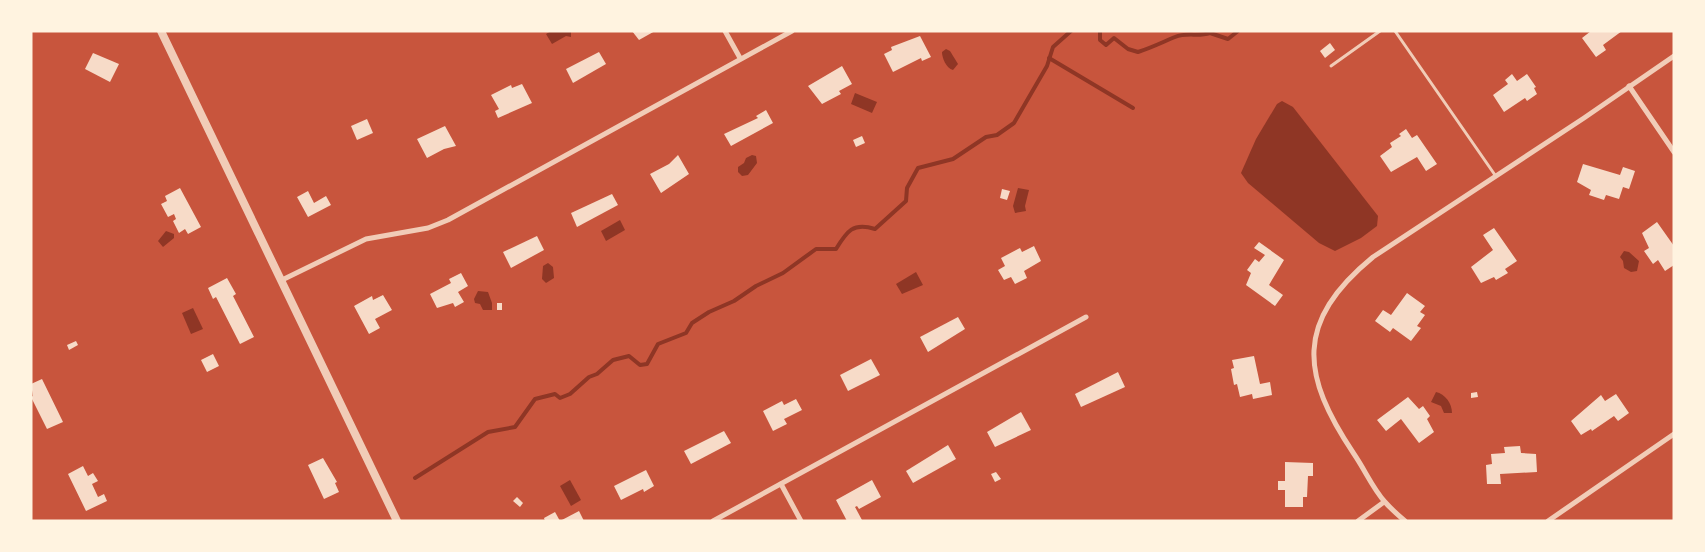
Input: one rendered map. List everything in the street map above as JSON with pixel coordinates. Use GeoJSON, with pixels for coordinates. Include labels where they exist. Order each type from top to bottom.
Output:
{"type":"FeatureCollection","features":[{"type":"Feature","properties":{"kind":"street"},"geometry":{"type":"LineString","coordinates":[[161,31],[397,521]]}},
{"type":"Feature","properties":{"kind":"street"},"geometry":{"type":"LineString","coordinates":[[725,31],[740,58]]}},
{"type":"Feature","properties":{"kind":"street"},"geometry":{"type":"LineString","coordinates":[[282,280],[366,239],[428,228],[448,220],[792,31]]}},
{"type":"Feature","properties":{"kind":"street"},"geometry":{"type":"LineString","coordinates":[[1405,521],[1384,502],[1341,434],[1320,393],[1313,368],[1313,351],[1318,325],[1344,284],[1361,266],[1674,56]]}},
{"type":"Feature","properties":{"kind":"street"},"geometry":{"type":"LineString","coordinates":[[1629,86],[1674,152]]}},
{"type":"Feature","properties":{"kind":"street"},"geometry":{"type":"LineString","coordinates":[[713,521],[1086,317]]}},
{"type":"Feature","properties":{"kind":"street"},"geometry":{"type":"LineString","coordinates":[[1548,521],[1674,434]]}},
{"type":"Feature","properties":{"kind":"street"},"geometry":{"type":"LineString","coordinates":[[781,484],[801,521]]}},
{"type":"Feature","properties":{"kind":"street"},"geometry":{"type":"LineString","coordinates":[[1358,521],[1384,502]]}},
{"type":"Feature","properties":{"kind":"lane"},"geometry":{"type":"LineString","coordinates":[[1331,66],[1380,31]]}},
{"type":"Feature","properties":{"kind":"lane"},"geometry":{"type":"LineString","coordinates":[[1395,31],[1495,176]]}},
{"type":"Feature","properties":{"kind":"shaded area"},"geometry":{"type":"Polygon","coordinates":[[[551,31],[571,31],[571,37],[566,36],[552,44],[546,34],[551,31]]]}},
{"type":"Feature","properties":{"kind":"shaded area"},"geometry":{"type":"Polygon","coordinates":[[[946,49],[950,51],[958,64],[953,70],[946,65],[944,60],[942,52],[946,49]]]}},
{"type":"Feature","properties":{"kind":"shaded area"},"geometry":{"type":"Polygon","coordinates":[[[855,93],[877,102],[872,113],[851,104],[855,93]]]}},
{"type":"Feature","properties":{"kind":"shaded area"},"geometry":{"type":"Polygon","coordinates":[[[1282,101],[1293,107],[1378,216],[1377,226],[1361,238],[1335,251],[1319,243],[1248,183],[1241,173],[1256,139],[1277,104],[1282,101]]]}},
{"type":"Feature","properties":{"kind":"shaded area"},"geometry":{"type":"Polygon","coordinates":[[[752,155],[756,156],[757,163],[748,175],[742,176],[738,172],[738,167],[744,163],[746,158],[752,155]]]}},
{"type":"Feature","properties":{"kind":"shaded area"},"geometry":{"type":"Polygon","coordinates":[[[1018,188],[1029,190],[1025,206],[1026,211],[1015,213],[1013,206],[1018,188]]]}},
{"type":"Feature","properties":{"kind":"shaded area"},"geometry":{"type":"Polygon","coordinates":[[[620,220],[625,230],[606,241],[601,231],[620,220]]]}},
{"type":"Feature","properties":{"kind":"shaded area"},"geometry":{"type":"Polygon","coordinates":[[[166,231],[174,234],[174,238],[163,247],[158,241],[166,231]]]}},
{"type":"Feature","properties":{"kind":"shaded area"},"geometry":{"type":"Polygon","coordinates":[[[1624,251],[1629,252],[1639,261],[1637,271],[1631,272],[1624,268],[1620,257],[1624,251]]]}},
{"type":"Feature","properties":{"kind":"shaded area"},"geometry":{"type":"Polygon","coordinates":[[[548,263],[553,267],[554,278],[546,283],[542,279],[543,266],[548,263]]]}},
{"type":"Feature","properties":{"kind":"shaded area"},"geometry":{"type":"Polygon","coordinates":[[[916,272],[923,285],[902,294],[896,284],[916,272]]]}},
{"type":"Feature","properties":{"kind":"shaded area"},"geometry":{"type":"Polygon","coordinates":[[[478,291],[488,292],[492,303],[492,310],[483,310],[480,304],[475,303],[474,299],[478,291]]]}},
{"type":"Feature","properties":{"kind":"shaded area"},"geometry":{"type":"Polygon","coordinates":[[[193,308],[203,329],[191,334],[182,313],[193,308]]]}},
{"type":"Feature","properties":{"kind":"shaded area"},"geometry":{"type":"Polygon","coordinates":[[[1436,392],[1447,399],[1452,413],[1444,413],[1441,406],[1431,402],[1436,392]]]}},
{"type":"Feature","properties":{"kind":"shaded area"},"geometry":{"type":"Polygon","coordinates":[[[570,480],[581,500],[571,506],[560,486],[570,480]]]}},
{"type":"Feature","properties":{"kind":"building"},"geometry":{"type":"Polygon","coordinates":[[[632,31],[655,31],[639,40],[632,31]]]}},
{"type":"Feature","properties":{"kind":"building"},"geometry":{"type":"Polygon","coordinates":[[[1591,31],[1622,31],[1603,45],[1606,50],[1596,57],[1582,38],[1591,31]]]}},
{"type":"Feature","properties":{"kind":"building"},"geometry":{"type":"Polygon","coordinates":[[[920,36],[931,57],[922,61],[921,58],[893,72],[884,54],[892,50],[891,47],[920,36]]]}},
{"type":"Feature","properties":{"kind":"building"},"geometry":{"type":"Polygon","coordinates":[[[1330,43],[1335,50],[1325,58],[1320,51],[1330,43]]]}},
{"type":"Feature","properties":{"kind":"building"},"geometry":{"type":"Polygon","coordinates":[[[599,52],[606,64],[573,83],[566,69],[599,52]]]}},
{"type":"Feature","properties":{"kind":"building"},"geometry":{"type":"Polygon","coordinates":[[[93,53],[119,64],[110,82],[85,69],[93,53]]]}},
{"type":"Feature","properties":{"kind":"building"},"geometry":{"type":"Polygon","coordinates":[[[842,66],[852,84],[839,91],[841,94],[822,104],[808,86],[842,66]]]}},
{"type":"Feature","properties":{"kind":"building"},"geometry":{"type":"Polygon","coordinates":[[[1512,74],[1517,81],[1527,74],[1536,87],[1534,88],[1537,94],[1527,101],[1525,98],[1504,112],[1493,95],[1508,84],[1505,80],[1512,74]]]}},
{"type":"Feature","properties":{"kind":"building"},"geometry":{"type":"Polygon","coordinates":[[[522,84],[532,103],[498,118],[495,111],[499,109],[491,95],[511,85],[512,88],[522,84]]]}},
{"type":"Feature","properties":{"kind":"building"},"geometry":{"type":"Polygon","coordinates":[[[766,110],[773,123],[731,146],[724,134],[758,118],[756,116],[766,110]]]}},
{"type":"Feature","properties":{"kind":"building"},"geometry":{"type":"Polygon","coordinates":[[[367,119],[373,133],[357,140],[351,126],[367,119]]]}},
{"type":"Feature","properties":{"kind":"building"},"geometry":{"type":"Polygon","coordinates":[[[445,126],[456,146],[444,149],[427,158],[417,139],[445,126]]]}},
{"type":"Feature","properties":{"kind":"building"},"geometry":{"type":"Polygon","coordinates":[[[1406,129],[1412,138],[1417,135],[1437,164],[1426,171],[1417,157],[1391,172],[1380,156],[1392,147],[1390,143],[1401,136],[1399,134],[1406,129]]]}},
{"type":"Feature","properties":{"kind":"building"},"geometry":{"type":"Polygon","coordinates":[[[862,136],[865,143],[856,147],[853,140],[862,136]]]}},
{"type":"Feature","properties":{"kind":"building"},"geometry":{"type":"Polygon","coordinates":[[[678,155],[689,174],[661,193],[650,174],[669,164],[678,155]]]}},
{"type":"Feature","properties":{"kind":"building"},"geometry":{"type":"Polygon","coordinates":[[[1583,164],[1620,175],[1623,167],[1635,171],[1629,189],[1623,187],[1619,199],[1606,195],[1604,200],[1589,195],[1591,190],[1577,182],[1583,164]]]}},
{"type":"Feature","properties":{"kind":"building"},"geometry":{"type":"Polygon","coordinates":[[[180,188],[201,227],[188,234],[185,229],[179,233],[173,221],[176,219],[174,214],[168,217],[161,204],[167,201],[165,196],[180,188]]]}},
{"type":"Feature","properties":{"kind":"building"},"geometry":{"type":"Polygon","coordinates":[[[1002,189],[1010,191],[1007,200],[1000,198],[1002,189]]]}},
{"type":"Feature","properties":{"kind":"building"},"geometry":{"type":"Polygon","coordinates":[[[308,191],[314,203],[326,196],[331,205],[308,217],[297,197],[308,191]]]}},
{"type":"Feature","properties":{"kind":"building"},"geometry":{"type":"Polygon","coordinates":[[[612,194],[618,205],[577,227],[571,213],[612,194]]]}},
{"type":"Feature","properties":{"kind":"building"},"geometry":{"type":"Polygon","coordinates":[[[1657,222],[1674,246],[1674,265],[1665,271],[1658,260],[1653,264],[1644,251],[1649,248],[1642,233],[1657,222]]]}},
{"type":"Feature","properties":{"kind":"building"},"geometry":{"type":"Polygon","coordinates":[[[1494,228],[1517,261],[1505,269],[1508,273],[1496,280],[1494,277],[1481,283],[1471,267],[1493,250],[1483,235],[1494,228]]]}},
{"type":"Feature","properties":{"kind":"building"},"geometry":{"type":"Polygon","coordinates":[[[537,236],[544,250],[511,268],[503,252],[537,236]]]}},
{"type":"Feature","properties":{"kind":"building"},"geometry":{"type":"Polygon","coordinates":[[[1259,242],[1284,260],[1269,285],[1283,295],[1275,306],[1246,285],[1251,273],[1247,270],[1255,259],[1259,262],[1265,255],[1254,248],[1259,242]]]}},
{"type":"Feature","properties":{"kind":"building"},"geometry":{"type":"Polygon","coordinates":[[[1034,246],[1041,261],[1024,271],[1027,278],[1015,284],[1011,277],[1004,280],[998,270],[1005,266],[1001,258],[1020,248],[1022,252],[1034,246]]]}},
{"type":"Feature","properties":{"kind":"building"},"geometry":{"type":"Polygon","coordinates":[[[461,273],[468,286],[458,292],[464,302],[455,307],[453,303],[437,308],[430,294],[451,283],[449,279],[461,273]]]}},
{"type":"Feature","properties":{"kind":"building"},"geometry":{"type":"Polygon","coordinates":[[[227,278],[236,294],[233,296],[254,337],[240,344],[216,297],[213,299],[208,288],[227,278]]]}},
{"type":"Feature","properties":{"kind":"building"},"geometry":{"type":"Polygon","coordinates":[[[1407,293],[1425,306],[1420,312],[1425,315],[1417,326],[1421,328],[1411,341],[1393,328],[1390,332],[1375,321],[1383,310],[1391,315],[1407,293]]]}},
{"type":"Feature","properties":{"kind":"building"},"geometry":{"type":"Polygon","coordinates":[[[383,295],[392,310],[375,319],[380,328],[369,334],[354,306],[372,296],[373,300],[383,295]]]}},
{"type":"Feature","properties":{"kind":"building"},"geometry":{"type":"Polygon","coordinates":[[[497,303],[502,303],[502,310],[497,310],[497,303]]]}},
{"type":"Feature","properties":{"kind":"building"},"geometry":{"type":"Polygon","coordinates":[[[958,317],[965,329],[928,352],[920,337],[958,317]]]}},
{"type":"Feature","properties":{"kind":"building"},"geometry":{"type":"Polygon","coordinates":[[[76,341],[78,345],[69,350],[67,345],[76,341]]]}},
{"type":"Feature","properties":{"kind":"building"},"geometry":{"type":"Polygon","coordinates":[[[213,354],[219,366],[207,372],[201,360],[213,354]]]}},
{"type":"Feature","properties":{"kind":"building"},"geometry":{"type":"Polygon","coordinates":[[[1254,356],[1260,384],[1270,382],[1272,395],[1253,399],[1252,394],[1240,397],[1237,384],[1234,385],[1231,369],[1234,368],[1232,360],[1254,356]]]}},
{"type":"Feature","properties":{"kind":"building"},"geometry":{"type":"Polygon","coordinates":[[[871,359],[880,375],[848,391],[840,375],[871,359]]]}},
{"type":"Feature","properties":{"kind":"building"},"geometry":{"type":"Polygon","coordinates":[[[1118,372],[1125,387],[1081,407],[1075,394],[1118,372]]]}},
{"type":"Feature","properties":{"kind":"building"},"geometry":{"type":"Polygon","coordinates":[[[42,379],[63,422],[47,429],[31,397],[33,396],[31,384],[42,379]]]}},
{"type":"Feature","properties":{"kind":"building"},"geometry":{"type":"Polygon","coordinates":[[[1477,392],[1478,397],[1471,398],[1471,393],[1477,392]]]}},
{"type":"Feature","properties":{"kind":"building"},"geometry":{"type":"Polygon","coordinates":[[[1616,394],[1629,413],[1618,421],[1614,416],[1592,431],[1591,429],[1581,435],[1571,421],[1601,395],[1605,401],[1616,394]]]}},
{"type":"Feature","properties":{"kind":"building"},"geometry":{"type":"Polygon","coordinates":[[[1408,397],[1419,409],[1423,406],[1430,416],[1427,419],[1434,432],[1419,443],[1401,419],[1386,431],[1377,420],[1408,397]]]}},
{"type":"Feature","properties":{"kind":"building"},"geometry":{"type":"Polygon","coordinates":[[[796,399],[802,410],[784,419],[787,424],[773,431],[763,411],[782,401],[784,405],[796,399]]]}},
{"type":"Feature","properties":{"kind":"building"},"geometry":{"type":"Polygon","coordinates":[[[1021,412],[1031,430],[995,447],[987,432],[1021,412]]]}},
{"type":"Feature","properties":{"kind":"building"},"geometry":{"type":"Polygon","coordinates":[[[724,431],[731,443],[691,464],[684,451],[724,431]]]}},
{"type":"Feature","properties":{"kind":"building"},"geometry":{"type":"Polygon","coordinates":[[[948,445],[956,459],[913,483],[906,471],[948,445]]]}},
{"type":"Feature","properties":{"kind":"building"},"geometry":{"type":"Polygon","coordinates":[[[1520,446],[1521,453],[1536,454],[1537,472],[1500,474],[1501,484],[1487,484],[1486,465],[1492,464],[1491,454],[1505,453],[1504,447],[1520,446]]]}},
{"type":"Feature","properties":{"kind":"building"},"geometry":{"type":"Polygon","coordinates":[[[323,458],[337,482],[335,483],[339,492],[324,499],[308,465],[323,458]]]}},
{"type":"Feature","properties":{"kind":"building"},"geometry":{"type":"Polygon","coordinates":[[[1285,462],[1313,463],[1313,476],[1308,476],[1307,497],[1303,497],[1303,507],[1285,507],[1285,490],[1278,490],[1278,481],[1285,481],[1285,462]]]}},
{"type":"Feature","properties":{"kind":"building"},"geometry":{"type":"Polygon","coordinates":[[[83,466],[88,476],[93,473],[98,481],[92,484],[98,497],[104,494],[107,501],[86,511],[68,474],[83,466]]]}},
{"type":"Feature","properties":{"kind":"building"},"geometry":{"type":"Polygon","coordinates":[[[646,470],[654,486],[644,492],[643,489],[621,500],[614,486],[646,470]]]}},
{"type":"Feature","properties":{"kind":"building"},"geometry":{"type":"Polygon","coordinates":[[[996,472],[1001,479],[995,482],[991,474],[996,472]]]}},
{"type":"Feature","properties":{"kind":"building"},"geometry":{"type":"Polygon","coordinates":[[[872,480],[881,497],[859,509],[857,506],[855,507],[862,520],[847,521],[836,500],[872,480]]]}},
{"type":"Feature","properties":{"kind":"building"},"geometry":{"type":"Polygon","coordinates":[[[517,497],[523,503],[520,507],[513,501],[517,497]]]}},
{"type":"Feature","properties":{"kind":"building"},"geometry":{"type":"Polygon","coordinates":[[[579,511],[584,521],[560,521],[579,511]]]}},
{"type":"Feature","properties":{"kind":"building"},"geometry":{"type":"Polygon","coordinates":[[[555,512],[560,521],[545,521],[544,518],[555,512]]]}},
{"type":"Feature","properties":{"kind":"waterway"},"geometry":{"type":"LineString","coordinates":[[415,478],[488,432],[515,427],[535,399],[555,394],[560,398],[570,394],[589,377],[597,374],[613,360],[629,356],[640,365],[647,364],[658,344],[686,333],[692,323],[709,312],[734,301],[756,286],[783,273],[816,249],[836,249],[851,230],[861,227],[875,229],[906,201],[907,188],[918,168],[953,159],[986,137],[997,135],[1014,123],[1047,66],[1053,47],[1071,31]]}},
{"type":"Feature","properties":{"kind":"waterway"},"geometry":{"type":"LineString","coordinates":[[1100,31],[1100,40],[1106,45],[1114,38],[1128,49],[1138,52],[1179,36],[1210,33],[1228,39],[1238,31]]}},
{"type":"Feature","properties":{"kind":"waterway"},"geometry":{"type":"LineString","coordinates":[[1049,58],[1133,108]]}}]}
